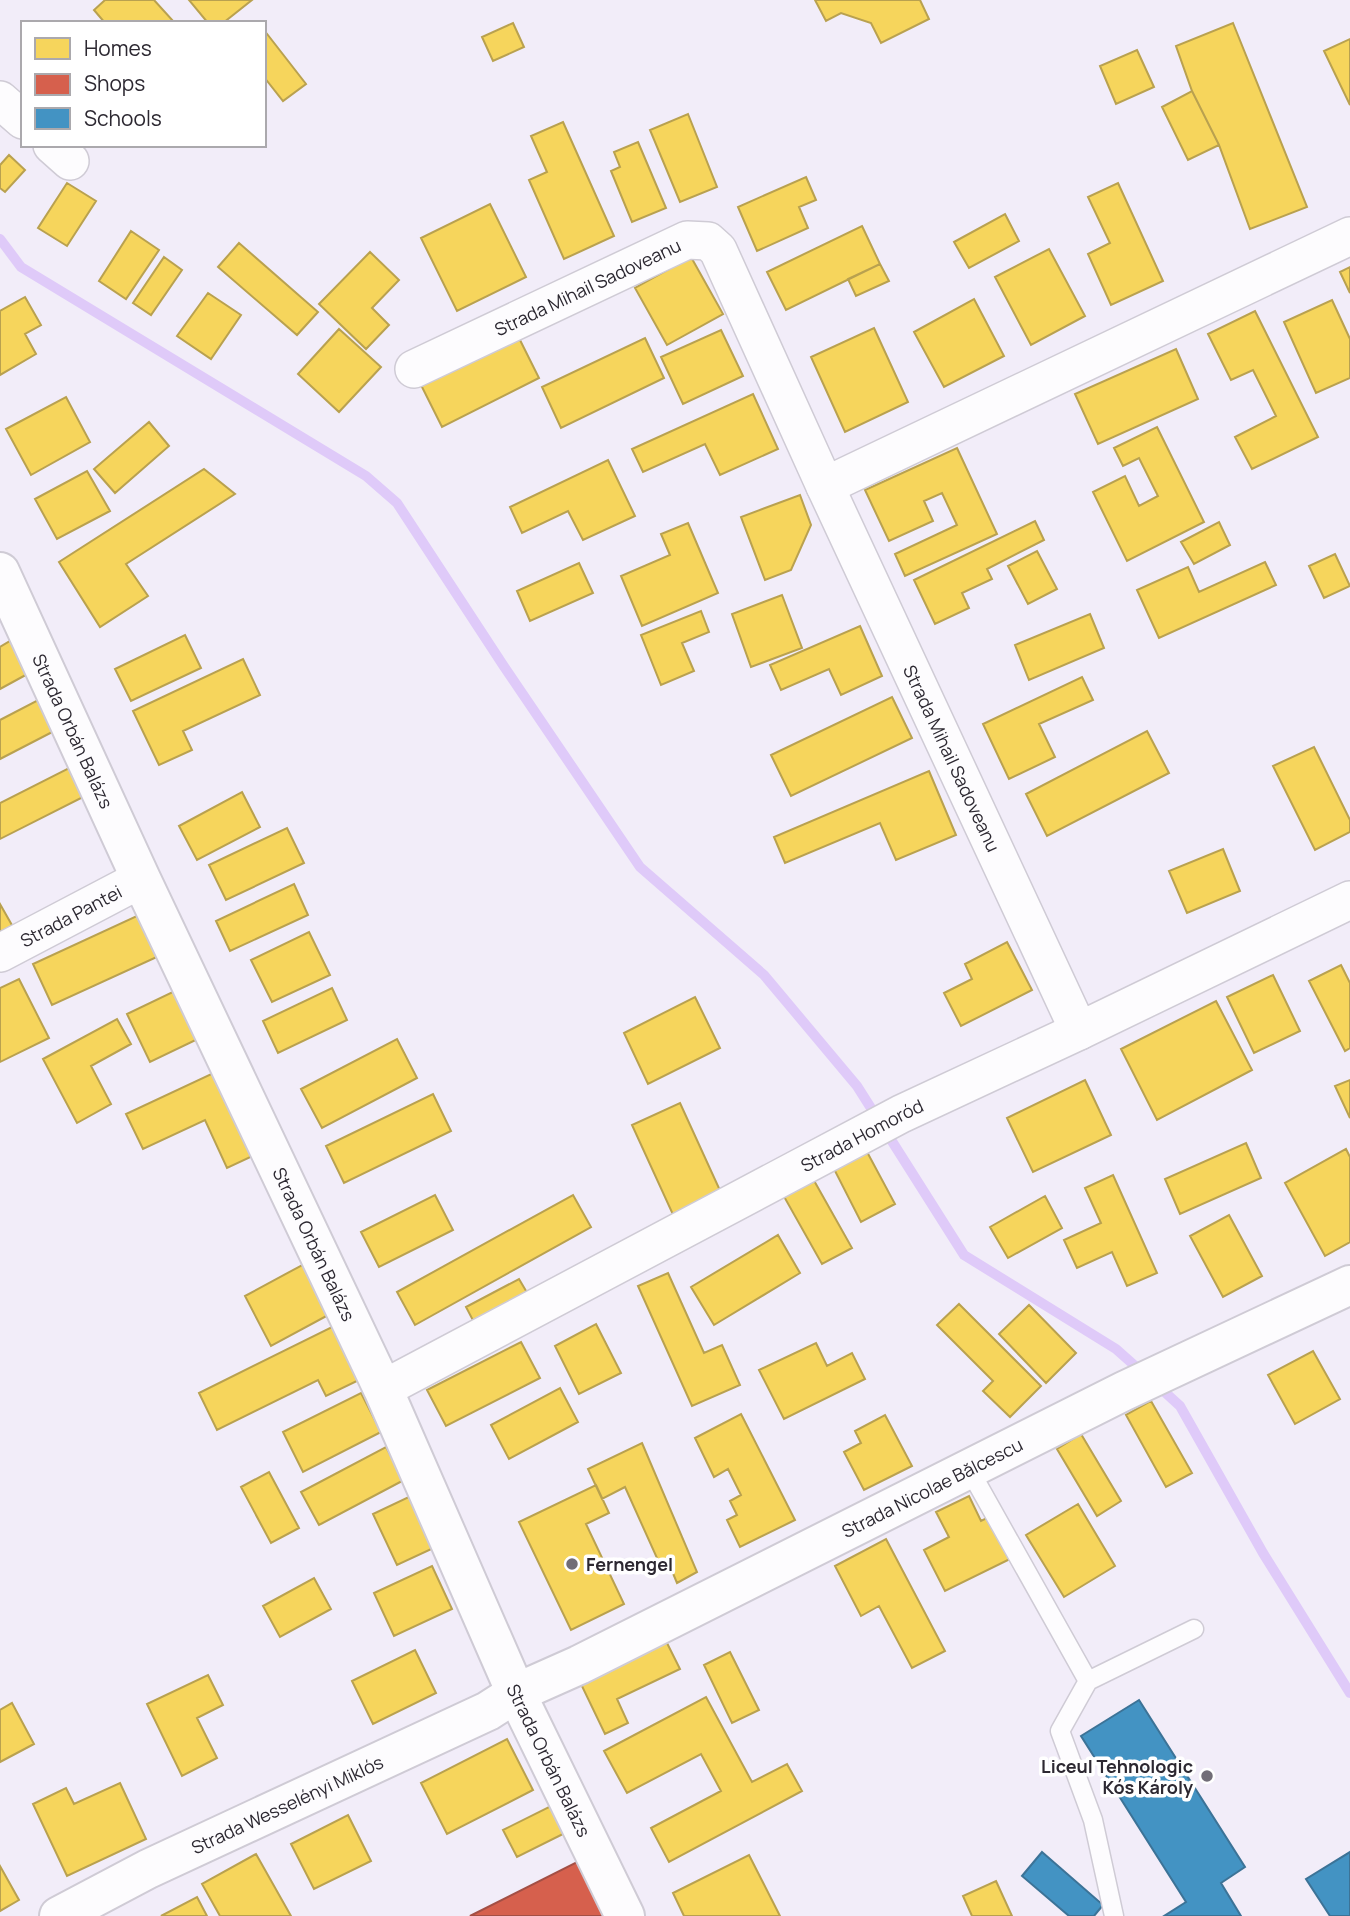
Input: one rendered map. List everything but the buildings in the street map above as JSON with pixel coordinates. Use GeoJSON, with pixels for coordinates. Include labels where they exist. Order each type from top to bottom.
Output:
{"type":"FeatureCollection","features":[{"type":"Feature","properties":{"kind":"main road","name":"Strada Orbán Balázs"},"geometry":{"type":"LineString","coordinates":[[0,572],[141,879],[383,1389],[516,1693],[625,1916]]}},
{"type":"Feature","properties":{"kind":"main road","name":"Strada Nicolae Bălcescu"},"geometry":{"type":"LineString","coordinates":[[516,1693],[1124,1391],[1350,1285]]}},
{"type":"Feature","properties":{"kind":"main road","name":"Strada Wesselényi Miklós"},"geometry":{"type":"LineString","coordinates":[[59,1916],[148,1869],[488,1711],[516,1693]]}},
{"type":"Feature","properties":{"kind":"street"},"geometry":{"type":"LineString","coordinates":[[0,100],[21,118]]}},
{"type":"Feature","properties":{"kind":"street"},"geometry":{"type":"LineString","coordinates":[[825,486],[1350,236]]}},
{"type":"Feature","properties":{"kind":"street","name":"Strada Mihail Sadoveanu"},"geometry":{"type":"LineString","coordinates":[[414,369],[687,240],[708,242],[718,250],[1079,1031]]}},
{"type":"Feature","properties":{"kind":"street","name":"Strada Pantei"},"geometry":{"type":"LineString","coordinates":[[0,953],[141,879]]}},
{"type":"Feature","properties":{"kind":"street","name":"Strada Homoród"},"geometry":{"type":"LineString","coordinates":[[383,1389],[885,1123],[1350,900]]}},
{"type":"Feature","properties":{"kind":"lane"},"geometry":{"type":"LineString","coordinates":[[969,1469],[1088,1681]]}},
{"type":"Feature","properties":{"kind":"lane"},"geometry":{"type":"LineString","coordinates":[[1114,1916],[1093,1820],[1060,1731],[1088,1681],[1194,1629]]}},
{"type":"Feature","properties":{"kind":"waterway"},"geometry":{"type":"LineString","coordinates":[[0,239],[21,267],[366,476],[397,503],[640,867],[764,975],[857,1086],[964,1255],[1116,1349],[1143,1373]]}},
{"type":"Feature","properties":{"kind":"waterway"},"geometry":{"type":"LineString","coordinates":[[1157,1385],[1180,1406],[1263,1553],[1350,1693]]}},
{"type":"Feature","properties":{"kind":"place","name":"Fernengel"},"geometry":{"type":"Point","coordinates":[572,1564]}},
{"type":"Feature","properties":{"kind":"place","name":"Liceul Tehnologic Kós Károly"},"geometry":{"type":"Point","coordinates":[1207,1776]}}]}
